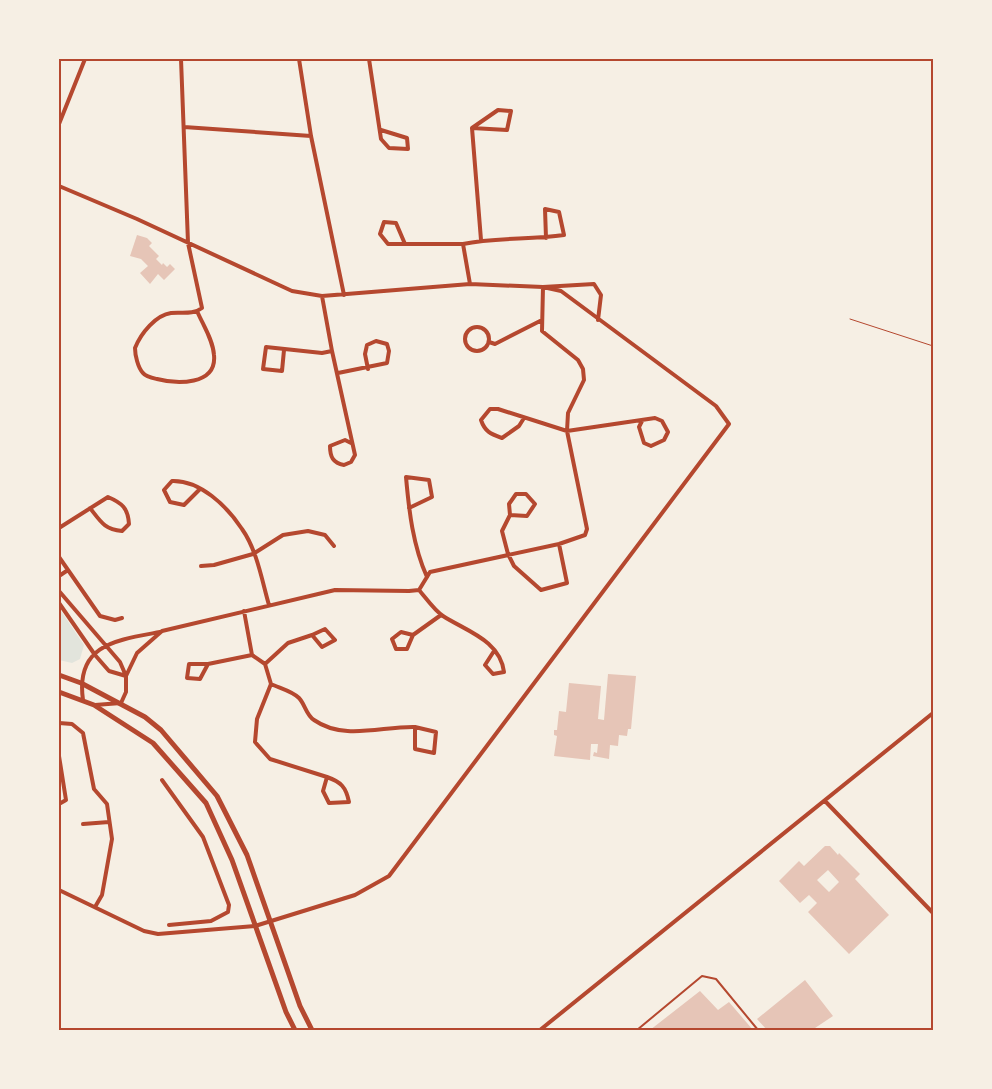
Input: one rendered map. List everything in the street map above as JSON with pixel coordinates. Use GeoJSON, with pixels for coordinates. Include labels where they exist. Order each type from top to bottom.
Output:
{"type":"FeatureCollection","features":[{"type":"Feature","properties":{"kind":"street"},"geometry":{"type":"LineString","coordinates":[[59,124],[85,59]]}},
{"type":"Feature","properties":{"kind":"street"},"geometry":{"type":"LineString","coordinates":[[181,59],[188,243],[202,308],[197,311],[170,313],[158,317],[135,348],[141,371],[144,375],[172,383],[186,383],[199,379],[209,371],[214,363],[214,354],[197,311]]}},
{"type":"Feature","properties":{"kind":"street"},"geometry":{"type":"LineString","coordinates":[[299,59],[311,136],[344,295]]}},
{"type":"Feature","properties":{"kind":"street"},"geometry":{"type":"LineString","coordinates":[[369,59],[381,139],[389,148],[408,148],[407,138],[381,130]]}},
{"type":"Feature","properties":{"kind":"street"},"geometry":{"type":"LineString","coordinates":[[498,110],[511,110],[507,130],[472,128],[498,110]]}},
{"type":"Feature","properties":{"kind":"street"},"geometry":{"type":"LineString","coordinates":[[184,127],[311,136]]}},
{"type":"Feature","properties":{"kind":"street"},"geometry":{"type":"LineString","coordinates":[[472,128],[482,240]]}},
{"type":"Feature","properties":{"kind":"street"},"geometry":{"type":"LineString","coordinates":[[59,186],[292,291],[322,296],[470,284],[543,287],[594,284],[601,296],[598,320]]}},
{"type":"Feature","properties":{"kind":"street"},"geometry":{"type":"LineString","coordinates":[[405,244],[396,223],[384,222],[380,234],[388,244],[405,244],[464,244],[482,240],[546,238],[564,235],[559,212],[545,210],[546,238]]}},
{"type":"Feature","properties":{"kind":"street"},"geometry":{"type":"LineString","coordinates":[[464,244],[470,284]]}},
{"type":"Feature","properties":{"kind":"street"},"geometry":{"type":"LineString","coordinates":[[59,890],[144,931],[158,934],[255,926],[271,922],[355,895],[389,876],[729,424],[716,406],[561,291],[543,287]]}},
{"type":"Feature","properties":{"kind":"street"},"geometry":{"type":"LineString","coordinates":[[419,590],[430,572],[580,539],[588,529],[567,431],[568,413],[584,380],[583,369],[578,360],[542,331],[543,287]]}},
{"type":"Feature","properties":{"kind":"street"},"geometry":{"type":"LineString","coordinates":[[322,296],[355,456],[351,462],[344,465],[334,461],[331,457],[330,446],[345,440],[351,442]]}},
{"type":"Feature","properties":{"kind":"street"},"geometry":{"type":"LineString","coordinates":[[489,342],[495,344],[542,320]]}},
{"type":"Feature","properties":{"kind":"street"},"geometry":{"type":"LineString","coordinates":[[479,328],[488,335],[489,342],[484,349],[477,351],[467,346],[465,338],[469,331],[479,328]]}},
{"type":"Feature","properties":{"kind":"street"},"geometry":{"type":"LineString","coordinates":[[338,373],[368,368],[387,363],[389,351],[387,344],[376,341],[367,345],[365,354],[368,368]]}},
{"type":"Feature","properties":{"kind":"street"},"geometry":{"type":"LineString","coordinates":[[284,350],[282,371],[263,369],[266,347],[284,350],[332,351]]}},
{"type":"Feature","properties":{"kind":"street"},"geometry":{"type":"LineString","coordinates":[[524,418],[519,426],[502,438],[489,433],[483,428],[481,420],[490,409],[498,409],[567,431],[655,418],[662,421],[668,432],[664,440],[651,446],[644,443],[639,427],[642,421]]}},
{"type":"Feature","properties":{"kind":"street"},"geometry":{"type":"LineString","coordinates":[[409,508],[432,497],[429,480],[406,478],[409,508],[420,562],[427,577]]}},
{"type":"Feature","properties":{"kind":"street"},"geometry":{"type":"LineString","coordinates":[[200,489],[184,505],[170,502],[164,490],[172,481],[185,480],[214,497],[243,529],[254,554],[269,605]]}},
{"type":"Feature","properties":{"kind":"street"},"geometry":{"type":"LineString","coordinates":[[510,515],[527,516],[535,504],[526,494],[516,494],[509,504],[510,515],[502,531],[508,554],[514,566],[541,590],[567,583],[559,544]]}},
{"type":"Feature","properties":{"kind":"street"},"geometry":{"type":"LineString","coordinates":[[59,528],[90,508],[108,497],[121,502],[129,514],[130,524],[122,531],[110,530],[90,508]]}},
{"type":"Feature","properties":{"kind":"street"},"geometry":{"type":"LineString","coordinates":[[202,566],[214,565],[254,554],[283,535],[308,531],[325,535],[334,546]]}},
{"type":"Feature","properties":{"kind":"street"},"geometry":{"type":"LineString","coordinates":[[59,557],[100,616],[115,620],[122,618]]}},
{"type":"Feature","properties":{"kind":"street"},"geometry":{"type":"LineString","coordinates":[[59,576],[68,570]]}},
{"type":"Feature","properties":{"kind":"street"},"geometry":{"type":"LineString","coordinates":[[83,700],[80,683],[83,669],[104,646],[114,641],[335,590],[419,590]]}},
{"type":"Feature","properties":{"kind":"street"},"geometry":{"type":"LineString","coordinates":[[419,590],[441,615],[476,633],[494,651],[502,660],[504,672],[493,674],[485,665],[494,651]]}},
{"type":"Feature","properties":{"kind":"street"},"geometry":{"type":"LineString","coordinates":[[59,591],[104,646],[120,662],[126,676],[126,692],[121,703]]}},
{"type":"Feature","properties":{"kind":"street"},"geometry":{"type":"LineString","coordinates":[[59,603],[95,655],[109,671],[126,676]]}},
{"type":"Feature","properties":{"kind":"street"},"geometry":{"type":"LineString","coordinates":[[244,611],[252,655],[265,664],[271,684],[256,718],[255,742],[270,759],[327,777],[337,781],[346,789],[349,802],[329,803],[323,791],[327,777]]}},
{"type":"Feature","properties":{"kind":"street"},"geometry":{"type":"LineString","coordinates":[[413,634],[401,632],[392,639],[396,649],[407,649],[413,634],[441,615]]}},
{"type":"Feature","properties":{"kind":"street"},"geometry":{"type":"LineString","coordinates":[[265,664],[288,643],[325,629],[335,640],[322,647],[312,635]]}},
{"type":"Feature","properties":{"kind":"street"},"geometry":{"type":"LineString","coordinates":[[126,676],[137,653],[162,631]]}},
{"type":"Feature","properties":{"kind":"street"},"geometry":{"type":"LineString","coordinates":[[208,664],[200,679],[187,678],[189,664],[208,664],[252,655]]}},
{"type":"Feature","properties":{"kind":"street"},"geometry":{"type":"LineString","coordinates":[[59,675],[121,703],[161,730],[217,796],[247,856],[300,1006],[312,1030]]}},
{"type":"Feature","properties":{"kind":"street"},"geometry":{"type":"LineString","coordinates":[[271,684],[299,697],[312,720],[333,729],[359,733],[392,726],[415,726],[436,732],[434,753],[415,749],[415,726]]}},
{"type":"Feature","properties":{"kind":"street"},"geometry":{"type":"LineString","coordinates":[[59,692],[94,705],[153,743],[206,803],[232,860],[295,1030]]}},
{"type":"Feature","properties":{"kind":"street"},"geometry":{"type":"LineString","coordinates":[[94,705],[121,703]]}},
{"type":"Feature","properties":{"kind":"street"},"geometry":{"type":"LineString","coordinates":[[540,1030],[933,714]]}},
{"type":"Feature","properties":{"kind":"street"},"geometry":{"type":"LineString","coordinates":[[59,723],[72,724],[83,733],[94,789],[107,804],[112,839],[102,895],[95,907]]}},
{"type":"Feature","properties":{"kind":"street"},"geometry":{"type":"LineString","coordinates":[[59,756],[66,800],[59,804]]}},
{"type":"Feature","properties":{"kind":"street"},"geometry":{"type":"LineString","coordinates":[[162,780],[203,836],[228,906],[228,912],[211,921],[169,925]]}},
{"type":"Feature","properties":{"kind":"street"},"geometry":{"type":"LineString","coordinates":[[825,801],[933,913]]}},
{"type":"Feature","properties":{"kind":"street"},"geometry":{"type":"LineString","coordinates":[[83,824],[109,822]]}},
{"type":"Feature","properties":{"kind":"street"},"geometry":{"type":"LineString","coordinates":[[211,921],[211,930]]}},
{"type":"Feature","properties":{"kind":"lane"},"geometry":{"type":"LineString","coordinates":[[637,1030],[702,976],[716,979],[758,1030]]}},
{"type":"Feature","properties":{"kind":"path"},"geometry":{"type":"LineString","coordinates":[[850,319],[933,346]]}},
{"type":"Feature","properties":{"kind":"shaded area"},"geometry":{"type":"Polygon","coordinates":[[[59,608],[84,645],[80,659],[72,663],[59,660],[59,608]]]}},
{"type":"Feature","properties":{"kind":"building"},"geometry":{"type":"Polygon","coordinates":[[[137,235],[147,238],[152,243],[149,246],[159,256],[156,259],[162,265],[163,263],[167,267],[170,264],[175,269],[164,280],[158,274],[150,284],[140,273],[148,266],[141,259],[130,256],[137,235]]]}},
{"type":"Feature","properties":{"kind":"building"},"geometry":{"type":"Polygon","coordinates":[[[608,674],[636,676],[631,729],[628,729],[627,736],[619,735],[618,746],[610,745],[609,759],[593,756],[594,752],[597,753],[598,744],[591,744],[590,760],[554,756],[557,736],[554,735],[554,730],[557,730],[559,711],[566,712],[569,683],[601,686],[598,719],[604,720],[608,674]]]}},
{"type":"Feature","properties":{"kind":"building"},"geometry":{"type":"Polygon","coordinates":[[[825,846],[830,846],[860,874],[855,879],[889,915],[849,954],[808,912],[817,903],[809,895],[800,903],[779,881],[799,861],[804,866],[825,846]],[[828,870],[817,880],[829,892],[839,882],[828,870]]]}},
{"type":"Feature","properties":{"kind":"building"},"geometry":{"type":"Polygon","coordinates":[[[805,980],[833,1016],[812,1030],[767,1030],[757,1019],[805,980]]]}},
{"type":"Feature","properties":{"kind":"building"},"geometry":{"type":"Polygon","coordinates":[[[700,991],[718,1010],[729,1002],[753,1030],[650,1030],[700,991]]]}}]}
